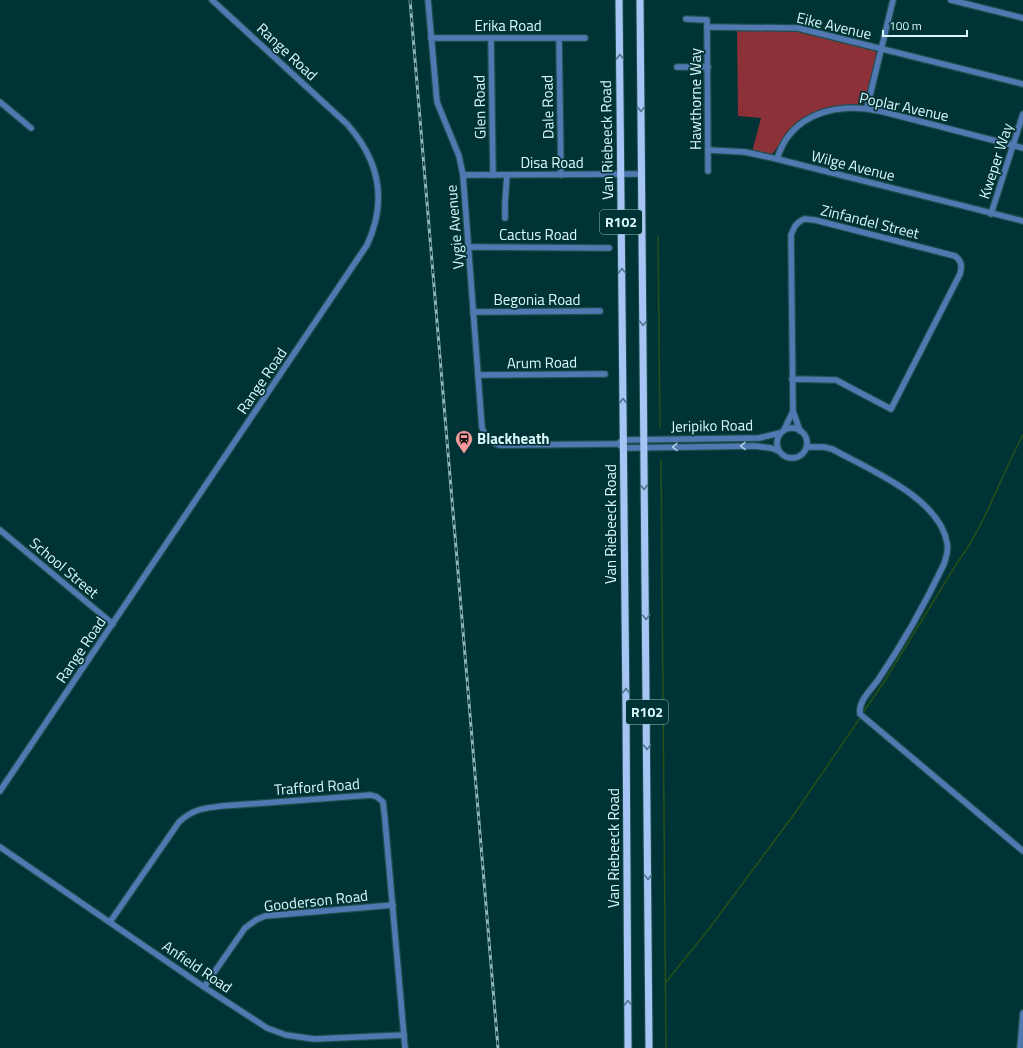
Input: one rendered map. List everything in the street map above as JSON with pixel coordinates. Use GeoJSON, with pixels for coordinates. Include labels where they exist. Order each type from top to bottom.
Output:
{"type":"FeatureCollection","features":[{"type":"Feature","properties":{"kind":"main road","name":"Van Riebeeck Road"},"geometry":{"type":"LineString","coordinates":[[619,0],[624,440],[621,446],[628,1048]]}},
{"type":"Feature","properties":{"kind":"main road","name":"R102"},"geometry":{"type":"LineString","coordinates":[[640,0],[649,1048]]}},
{"type":"Feature","properties":{"kind":"street","name":"Range Road"},"geometry":{"type":"LineString","coordinates":[[0,792],[367,245],[373,230],[377,214],[378,188],[375,171],[359,137],[347,124],[212,0]]}},
{"type":"Feature","properties":{"kind":"street","name":"Vygie Avenue"},"geometry":{"type":"LineString","coordinates":[[428,0],[430,38],[437,102],[459,156],[463,175],[483,431],[486,437],[492,442],[503,445]]}},
{"type":"Feature","properties":{"kind":"street"},"geometry":{"type":"LineString","coordinates":[[867,108],[893,0]]}},
{"type":"Feature","properties":{"kind":"street"},"geometry":{"type":"LineString","coordinates":[[951,0],[1023,18]]}},
{"type":"Feature","properties":{"kind":"street"},"geometry":{"type":"LineString","coordinates":[[686,19],[706,20],[707,27]]}},
{"type":"Feature","properties":{"kind":"street","name":"Eike Avenue"},"geometry":{"type":"LineString","coordinates":[[707,27],[798,28],[1023,84]]}},
{"type":"Feature","properties":{"kind":"street","name":"Hawthorne Way"},"geometry":{"type":"LineString","coordinates":[[707,27],[708,171]]}},
{"type":"Feature","properties":{"kind":"street","name":"Erika Road"},"geometry":{"type":"LineString","coordinates":[[430,38],[585,38]]}},
{"type":"Feature","properties":{"kind":"street","name":"Dale Road"},"geometry":{"type":"LineString","coordinates":[[559,38],[561,175]]}},
{"type":"Feature","properties":{"kind":"street","name":"Glen Road"},"geometry":{"type":"LineString","coordinates":[[491,39],[493,175]]}},
{"type":"Feature","properties":{"kind":"street"},"geometry":{"type":"LineString","coordinates":[[677,67],[708,67]]}},
{"type":"Feature","properties":{"kind":"street"},"geometry":{"type":"LineString","coordinates":[[0,102],[31,128]]}},
{"type":"Feature","properties":{"kind":"street","name":"Poplar Avenue"},"geometry":{"type":"LineString","coordinates":[[776,159],[784,142],[791,133],[810,117],[820,112],[837,109],[867,108],[1023,148]]}},
{"type":"Feature","properties":{"kind":"street","name":"Kweper Way"},"geometry":{"type":"LineString","coordinates":[[991,214],[1023,114]]}},
{"type":"Feature","properties":{"kind":"street","name":"Wilge Avenue"},"geometry":{"type":"LineString","coordinates":[[708,150],[745,152],[776,159],[1023,222]]}},
{"type":"Feature","properties":{"kind":"street","name":"Disa Road"},"geometry":{"type":"LineString","coordinates":[[463,175],[642,174]]}},
{"type":"Feature","properties":{"kind":"street"},"geometry":{"type":"LineString","coordinates":[[506,218],[505,203],[507,175]]}},
{"type":"Feature","properties":{"kind":"street","name":"Zinfandel Street"},"geometry":{"type":"LineString","coordinates":[[792,379],[836,380],[891,409],[960,274],[962,268],[961,261],[955,256],[815,220],[804,219],[794,226],[791,235],[792,379],[793,411],[800,431]]}},
{"type":"Feature","properties":{"kind":"street","name":"Cactus Road"},"geometry":{"type":"LineString","coordinates":[[468,247],[609,248]]}},
{"type":"Feature","properties":{"kind":"street","name":"Begonia Road"},"geometry":{"type":"LineString","coordinates":[[474,312],[600,311]]}},
{"type":"Feature","properties":{"kind":"street","name":"Arum Road"},"geometry":{"type":"LineString","coordinates":[[478,375],[605,374]]}},
{"type":"Feature","properties":{"kind":"street","name":"Zinfandel Street"},"geometry":{"type":"LineString","coordinates":[[782,432],[793,411]]}},
{"type":"Feature","properties":{"kind":"street"},"geometry":{"type":"LineString","coordinates":[[792,428],[800,431],[806,438],[807,447],[803,454],[793,459],[786,458],[779,451],[777,442],[782,432],[792,428]]}},
{"type":"Feature","properties":{"kind":"street","name":"Jeripiko Road"},"geometry":{"type":"LineString","coordinates":[[624,440],[759,438],[782,432]]}},
{"type":"Feature","properties":{"kind":"street","name":"Jeripiko Road"},"geometry":{"type":"LineString","coordinates":[[503,445],[621,446],[644,448],[754,446],[767,447],[779,451]]}},
{"type":"Feature","properties":{"kind":"street"},"geometry":{"type":"LineString","coordinates":[[807,447],[824,447],[832,449],[912,494],[932,512],[944,533],[948,544],[947,555],[938,576],[905,637],[878,681],[861,703],[860,714],[1023,851]]}},
{"type":"Feature","properties":{"kind":"street","name":"School Street"},"geometry":{"type":"LineString","coordinates":[[0,530],[113,624]]}},
{"type":"Feature","properties":{"kind":"street","name":"Trafford Road"},"geometry":{"type":"LineString","coordinates":[[110,922],[179,822],[195,811],[202,808],[222,806],[371,795],[377,797],[383,802],[405,1048]]}},
{"type":"Feature","properties":{"kind":"street","name":"Anfield Road"},"geometry":{"type":"LineString","coordinates":[[0,847],[204,987],[268,1028],[286,1034],[314,1039],[404,1035]]}},
{"type":"Feature","properties":{"kind":"street","name":"Gooderson Road"},"geometry":{"type":"LineString","coordinates":[[204,987],[245,928],[256,920],[265,916],[393,905]]}},
{"type":"Feature","properties":{"kind":"street"},"geometry":{"type":"LineString","coordinates":[[1020,1048],[1023,1013]]}},
{"type":"Feature","properties":{"kind":"shaded area"},"geometry":{"type":"Polygon","coordinates":[[[737,29],[795,30],[875,50],[877,53],[865,101],[860,105],[828,108],[814,113],[795,126],[773,153],[768,155],[752,152],[761,118],[738,116],[737,29]]]}},
{"type":"Feature","properties":{"kind":"waterway"},"geometry":{"type":"LineString","coordinates":[[658,236],[660,428]]}},
{"type":"Feature","properties":{"kind":"waterway"},"geometry":{"type":"LineString","coordinates":[[862,714],[884,682],[967,548],[985,516],[1023,435]]}},
{"type":"Feature","properties":{"kind":"waterway"},"geometry":{"type":"LineString","coordinates":[[661,460],[666,1048]]}},
{"type":"Feature","properties":{"kind":"waterway"},"geometry":{"type":"LineString","coordinates":[[666,982],[708,930],[795,813],[860,718]]}},
{"type":"Feature","properties":{"kind":"railway"},"geometry":{"type":"LineString","coordinates":[[410,0],[498,1048]]}},
{"type":"Feature","properties":{"kind":"place","name":"Blackheath"},"geometry":{"type":"Point","coordinates":[464,454]}}]}
